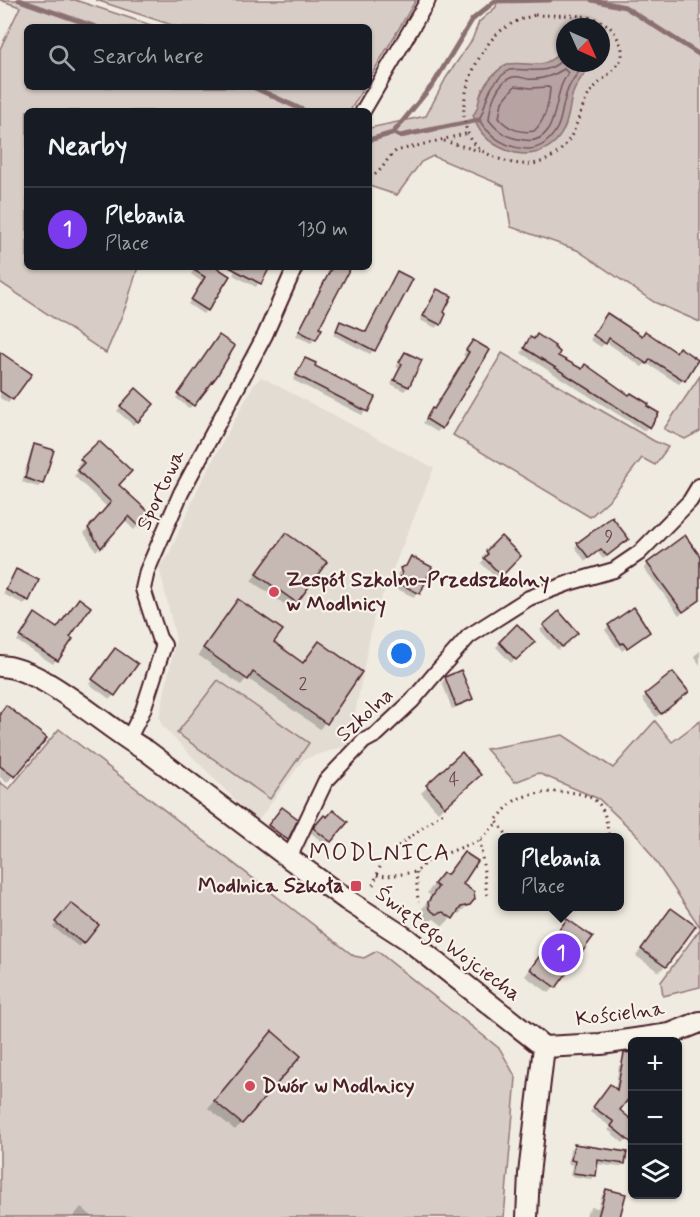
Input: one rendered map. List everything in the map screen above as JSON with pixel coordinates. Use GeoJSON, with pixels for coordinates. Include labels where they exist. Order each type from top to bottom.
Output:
{"type":"FeatureCollection","features":[{"type":"Feature","properties":{"kind":"street"},"geometry":{"type":"LineString","coordinates":[[365,108],[428,0]]}},
{"type":"Feature","properties":{"kind":"street","name":"Sportowa"},"geometry":{"type":"LineString","coordinates":[[128,740],[142,710],[164,645],[159,638],[143,589],[147,572],[181,493],[265,335],[294,270]]}},
{"type":"Feature","properties":{"kind":"street","name":"Szkolna"},"geometry":{"type":"LineString","coordinates":[[289,858],[325,782],[364,741],[377,734],[412,702],[470,636],[529,598],[614,570],[639,553],[690,501],[699,486]]}},
{"type":"Feature","properties":{"kind":"street","name":"Świętego Wojciecha"},"geometry":{"type":"LineString","coordinates":[[1,666],[15,668],[56,689],[147,751],[347,900],[407,939],[544,1047]]}},
{"type":"Feature","properties":{"kind":"street","name":"Kościelna"},"geometry":{"type":"LineString","coordinates":[[544,1047],[601,1044],[670,1034],[700,1022]]}},
{"type":"Feature","properties":{"kind":"street"},"geometry":{"type":"LineString","coordinates":[[527,1217],[529,1174],[544,1047]]}},
{"type":"Feature","properties":{"kind":"path"},"geometry":{"type":"LineString","coordinates":[[535,15],[588,16],[604,21],[614,32],[622,48],[621,57],[615,67],[592,90],[570,138],[560,150],[550,158],[530,165],[514,165],[484,152],[474,142],[466,128],[464,107],[469,80],[483,51],[498,34],[514,21],[535,15]]}},
{"type":"Feature","properties":{"kind":"path"},"geometry":{"type":"LineString","coordinates":[[372,175],[379,172],[388,156],[396,151],[469,133]]}},
{"type":"Feature","properties":{"kind":"path"},"geometry":{"type":"LineString","coordinates":[[442,141],[484,152]]}},
{"type":"Feature","properties":{"kind":"path"},"geometry":{"type":"LineString","coordinates":[[377,875],[388,876],[416,872],[426,861],[480,840],[518,798],[557,791],[585,795],[598,803],[606,820],[608,833]]}},
{"type":"Feature","properties":{"kind":"path"},"geometry":{"type":"LineString","coordinates":[[373,885],[384,857],[446,810]]}},
{"type":"Feature","properties":{"kind":"path"},"geometry":{"type":"LineString","coordinates":[[497,823],[506,833]]}},
{"type":"Feature","properties":{"kind":"path"},"geometry":{"type":"LineString","coordinates":[[480,840],[487,896]]}},
{"type":"Feature","properties":{"kind":"path"},"geometry":{"type":"LineString","coordinates":[[416,872],[418,902]]}},
{"type":"Feature","properties":{"kind":"shaded area"},"geometry":{"type":"Polygon","coordinates":[[[0,0],[75,0],[148,24],[24,24],[24,90],[362,90],[352,108],[24,108],[24,270],[137,270],[126,306],[106,353],[0,282],[0,49],[20,7],[0,0]]]}},
{"type":"Feature","properties":{"kind":"shaded area"},"geometry":{"type":"Polygon","coordinates":[[[96,0],[416,0],[372,74],[372,24],[169,24],[96,0]]]}},
{"type":"Feature","properties":{"kind":"shaded area"},"geometry":{"type":"Polygon","coordinates":[[[497,0],[700,0],[700,322],[654,302],[577,250],[511,227],[504,186],[433,156],[421,162],[397,195],[372,187],[372,127],[426,116],[446,78],[472,40],[479,22],[496,7],[497,0]]]}},
{"type":"Feature","properties":{"kind":"shaded area"},"geometry":{"type":"Polygon","coordinates":[[[502,353],[668,447],[655,465],[642,458],[611,498],[590,517],[453,435],[502,353]]]}},
{"type":"Feature","properties":{"kind":"shaded area"},"geometry":{"type":"Polygon","coordinates":[[[700,376],[700,431],[685,439],[664,429],[700,376]]]}},
{"type":"Feature","properties":{"kind":"shaded area","name":"Zespół Szkolno-Przedszkolny w Modlnicy"},"geometry":{"type":"Polygon","coordinates":[[[261,377],[434,468],[374,616],[349,745],[304,759],[257,822],[163,727],[159,718],[176,639],[159,567],[170,552],[199,486],[253,386],[261,377]]]}},
{"type":"Feature","properties":{"kind":"shaded area"},"geometry":{"type":"Polygon","coordinates":[[[218,680],[309,743],[270,799],[177,733],[218,680]]]}},
{"type":"Feature","properties":{"kind":"shaded area"},"geometry":{"type":"Polygon","coordinates":[[[655,721],[672,742],[700,721],[700,927],[639,837],[599,799],[538,773],[515,782],[486,749],[563,735],[613,768],[655,721]]]}},
{"type":"Feature","properties":{"kind":"shaded area"},"geometry":{"type":"Polygon","coordinates":[[[59,729],[354,956],[364,958],[377,951],[500,1049],[516,1078],[504,1217],[0,1217],[0,782],[9,789],[59,729]]]}},
{"type":"Feature","properties":{"kind":"shaded area"},"geometry":{"type":"Polygon","coordinates":[[[700,929],[700,987],[663,996],[661,982],[700,929]]]}},
{"type":"Feature","properties":{"kind":"water"},"geometry":{"type":"Polygon","coordinates":[[[556,57],[556,72],[586,72],[575,89],[567,120],[558,138],[544,150],[526,154],[506,150],[489,141],[481,132],[473,115],[481,93],[489,80],[507,64],[538,64],[556,57]]]}},
{"type":"Feature","properties":{"kind":"building"},"geometry":{"type":"Polygon","coordinates":[[[194,270],[221,270],[230,276],[208,311],[191,300],[205,277],[194,270]]]}},
{"type":"Feature","properties":{"kind":"building"},"geometry":{"type":"Polygon","coordinates":[[[235,270],[268,270],[261,284],[235,270]]]}},
{"type":"Feature","properties":{"kind":"building"},"geometry":{"type":"Polygon","coordinates":[[[330,270],[349,270],[319,328],[322,329],[316,340],[299,331],[330,270]]]}},
{"type":"Feature","properties":{"kind":"building"},"geometry":{"type":"Polygon","coordinates":[[[397,271],[413,279],[375,351],[336,331],[340,321],[366,332],[397,271]]]}},
{"type":"Feature","properties":{"kind":"building"},"geometry":{"type":"Polygon","coordinates":[[[437,289],[452,296],[444,312],[446,314],[441,325],[423,316],[437,289]]]}},
{"type":"Feature","properties":{"kind":"building"},"geometry":{"type":"Polygon","coordinates":[[[607,313],[642,336],[645,331],[676,352],[679,347],[698,360],[685,381],[650,359],[647,364],[609,338],[606,344],[593,335],[607,313]]]}},
{"type":"Feature","properties":{"kind":"building"},"geometry":{"type":"Polygon","coordinates":[[[537,334],[555,346],[560,352],[558,356],[582,369],[585,364],[629,395],[631,393],[649,404],[647,406],[659,413],[650,428],[524,348],[530,337],[534,339],[537,334]]]}},
{"type":"Feature","properties":{"kind":"building"},"geometry":{"type":"Polygon","coordinates":[[[219,335],[235,346],[217,376],[194,406],[178,394],[219,335]]]}},
{"type":"Feature","properties":{"kind":"building"},"geometry":{"type":"Polygon","coordinates":[[[473,340],[490,350],[442,429],[426,419],[469,352],[466,350],[473,340]]]}},
{"type":"Feature","properties":{"kind":"building"},"geometry":{"type":"Polygon","coordinates":[[[0,352],[32,374],[13,400],[0,391],[0,352]]]}},
{"type":"Feature","properties":{"kind":"building"},"geometry":{"type":"Polygon","coordinates":[[[405,352],[422,360],[409,387],[394,380],[402,364],[399,362],[405,352]]]}},
{"type":"Feature","properties":{"kind":"building"},"geometry":{"type":"Polygon","coordinates":[[[305,358],[316,363],[315,366],[375,397],[368,412],[296,375],[305,358]]]}},
{"type":"Feature","properties":{"kind":"building"},"geometry":{"type":"Polygon","coordinates":[[[136,388],[154,404],[138,422],[120,406],[136,388]]]}},
{"type":"Feature","properties":{"kind":"building"},"geometry":{"type":"Polygon","coordinates":[[[99,441],[132,471],[119,485],[151,514],[140,527],[129,516],[101,548],[88,528],[111,502],[77,470],[84,463],[80,459],[99,441]]]}},
{"type":"Feature","properties":{"kind":"building"},"geometry":{"type":"Polygon","coordinates":[[[34,444],[54,450],[43,484],[25,478],[34,444]]]}},
{"type":"Feature","properties":{"kind":"building"},"geometry":{"type":"Polygon","coordinates":[[[612,517],[629,539],[607,556],[601,549],[589,558],[577,543],[612,517]]]}},
{"type":"Feature","properties":{"kind":"building"},"geometry":{"type":"Polygon","coordinates":[[[286,533],[327,562],[297,603],[256,574],[286,533]]]}},
{"type":"Feature","properties":{"kind":"building"},"geometry":{"type":"Polygon","coordinates":[[[685,535],[700,556],[700,600],[683,612],[647,563],[685,535]]]}},
{"type":"Feature","properties":{"kind":"building"},"geometry":{"type":"Polygon","coordinates":[[[501,536],[521,556],[502,576],[484,558],[488,554],[486,551],[501,536]]]}},
{"type":"Feature","properties":{"kind":"building"},"geometry":{"type":"Polygon","coordinates":[[[411,556],[432,567],[420,594],[398,583],[402,574],[400,568],[406,566],[411,556]]]}},
{"type":"Feature","properties":{"kind":"building"},"geometry":{"type":"Polygon","coordinates":[[[16,569],[39,580],[29,601],[6,590],[16,569]]]}},
{"type":"Feature","properties":{"kind":"building"},"geometry":{"type":"Polygon","coordinates":[[[79,598],[91,607],[70,637],[73,639],[58,661],[20,637],[35,613],[57,628],[79,598]]]}},
{"type":"Feature","properties":{"kind":"building"},"geometry":{"type":"Polygon","coordinates":[[[238,599],[283,630],[274,642],[303,663],[319,641],[362,672],[327,724],[253,672],[248,680],[203,648],[238,599]]]}},
{"type":"Feature","properties":{"kind":"building"},"geometry":{"type":"Polygon","coordinates":[[[634,607],[650,632],[627,648],[623,643],[621,644],[608,625],[634,607]]]}},
{"type":"Feature","properties":{"kind":"building"},"geometry":{"type":"Polygon","coordinates":[[[559,611],[578,633],[562,647],[543,625],[559,611]]]}},
{"type":"Feature","properties":{"kind":"building"},"geometry":{"type":"Polygon","coordinates":[[[517,624],[535,642],[516,660],[499,642],[517,624]]]}},
{"type":"Feature","properties":{"kind":"building"},"geometry":{"type":"Polygon","coordinates":[[[115,648],[138,664],[115,696],[92,679],[115,648]]]}},
{"type":"Feature","properties":{"kind":"building"},"geometry":{"type":"Polygon","coordinates":[[[461,670],[473,699],[456,706],[445,677],[461,670]]]}},
{"type":"Feature","properties":{"kind":"building"},"geometry":{"type":"Polygon","coordinates":[[[673,672],[689,692],[661,714],[645,694],[673,672]]]}},
{"type":"Feature","properties":{"kind":"building"},"geometry":{"type":"Polygon","coordinates":[[[6,705],[47,738],[15,777],[0,766],[0,713],[6,705]]]}},
{"type":"Feature","properties":{"kind":"building"},"geometry":{"type":"Polygon","coordinates":[[[462,752],[481,775],[445,807],[426,785],[462,752]]]}},
{"type":"Feature","properties":{"kind":"building"},"geometry":{"type":"Polygon","coordinates":[[[282,807],[298,819],[288,840],[268,825],[282,807]]]}},
{"type":"Feature","properties":{"kind":"building"},"geometry":{"type":"Polygon","coordinates":[[[333,810],[348,822],[331,842],[313,828],[324,815],[327,817],[333,810]]]}},
{"type":"Feature","properties":{"kind":"building"},"geometry":{"type":"Polygon","coordinates":[[[464,852],[478,861],[463,884],[474,892],[475,899],[470,905],[461,907],[453,919],[443,912],[436,914],[429,909],[428,902],[438,887],[434,884],[443,873],[447,875],[464,852]]]}},
{"type":"Feature","properties":{"kind":"building"},"geometry":{"type":"Polygon","coordinates":[[[71,903],[99,925],[84,944],[55,922],[71,903]]]}},
{"type":"Feature","properties":{"kind":"building"},"geometry":{"type":"Polygon","coordinates":[[[671,908],[696,926],[666,967],[641,949],[671,908]]]}},
{"type":"Feature","properties":{"kind":"building"},"geometry":{"type":"Polygon","coordinates":[[[567,919],[593,937],[556,988],[530,969],[567,919]]]}},
{"type":"Feature","properties":{"kind":"building","name":"Dwór w Modlnicy"},"geometry":{"type":"Polygon","coordinates":[[[272,1031],[301,1056],[242,1124],[214,1101],[272,1031]]]}},
{"type":"Feature","properties":{"kind":"building"},"geometry":{"type":"Polygon","coordinates":[[[624,1053],[628,1053],[628,1100],[620,1110],[628,1117],[628,1140],[611,1126],[614,1122],[593,1107],[610,1084],[617,1090],[624,1053]]]}},
{"type":"Feature","properties":{"kind":"building"},"geometry":{"type":"Polygon","coordinates":[[[574,1144],[627,1152],[625,1164],[598,1160],[596,1176],[573,1173],[575,1161],[571,1160],[574,1144]]]}},
{"type":"Feature","properties":{"kind":"building"},"geometry":{"type":"Polygon","coordinates":[[[606,1189],[626,1194],[620,1217],[598,1217],[606,1189]]]}},
{"type":"Feature","properties":{"kind":"waterway"},"geometry":{"type":"LineString","coordinates":[[19,0],[87,24]]}},
{"type":"Feature","properties":{"kind":"waterway"},"geometry":{"type":"LineString","coordinates":[[372,139],[393,133],[434,83],[472,20],[495,1],[550,0]]}},
{"type":"Feature","properties":{"kind":"waterway"},"geometry":{"type":"LineString","coordinates":[[592,0],[625,7],[700,55]]}},
{"type":"Feature","properties":{"kind":"waterway"},"geometry":{"type":"LineString","coordinates":[[260,90],[298,108]]}},
{"type":"Feature","properties":{"kind":"waterway"},"geometry":{"type":"LineString","coordinates":[[393,133],[400,136],[479,120]]}},
{"type":"Feature","properties":{"kind":"place","name":"Zespół Szkolno-Przedszkolny w Modlnicy"},"geometry":{"type":"Point","coordinates":[274,592]}},
{"type":"Feature","properties":{"kind":"place","name":"Modlnica Szkoła"},"geometry":{"type":"Point","coordinates":[356,886]}},
{"type":"Feature","properties":{"kind":"place","name":"Plebania"},"geometry":{"type":"Point","coordinates":[561,953]}},
{"type":"Feature","properties":{"kind":"place","name":"Dwór w Modlnicy"},"geometry":{"type":"Point","coordinates":[250,1086]}},
{"type":"Feature","properties":{"kind":"district","name":"MODLNICA"},"geometry":{"type":"Point","coordinates":[380,853]}}]}
